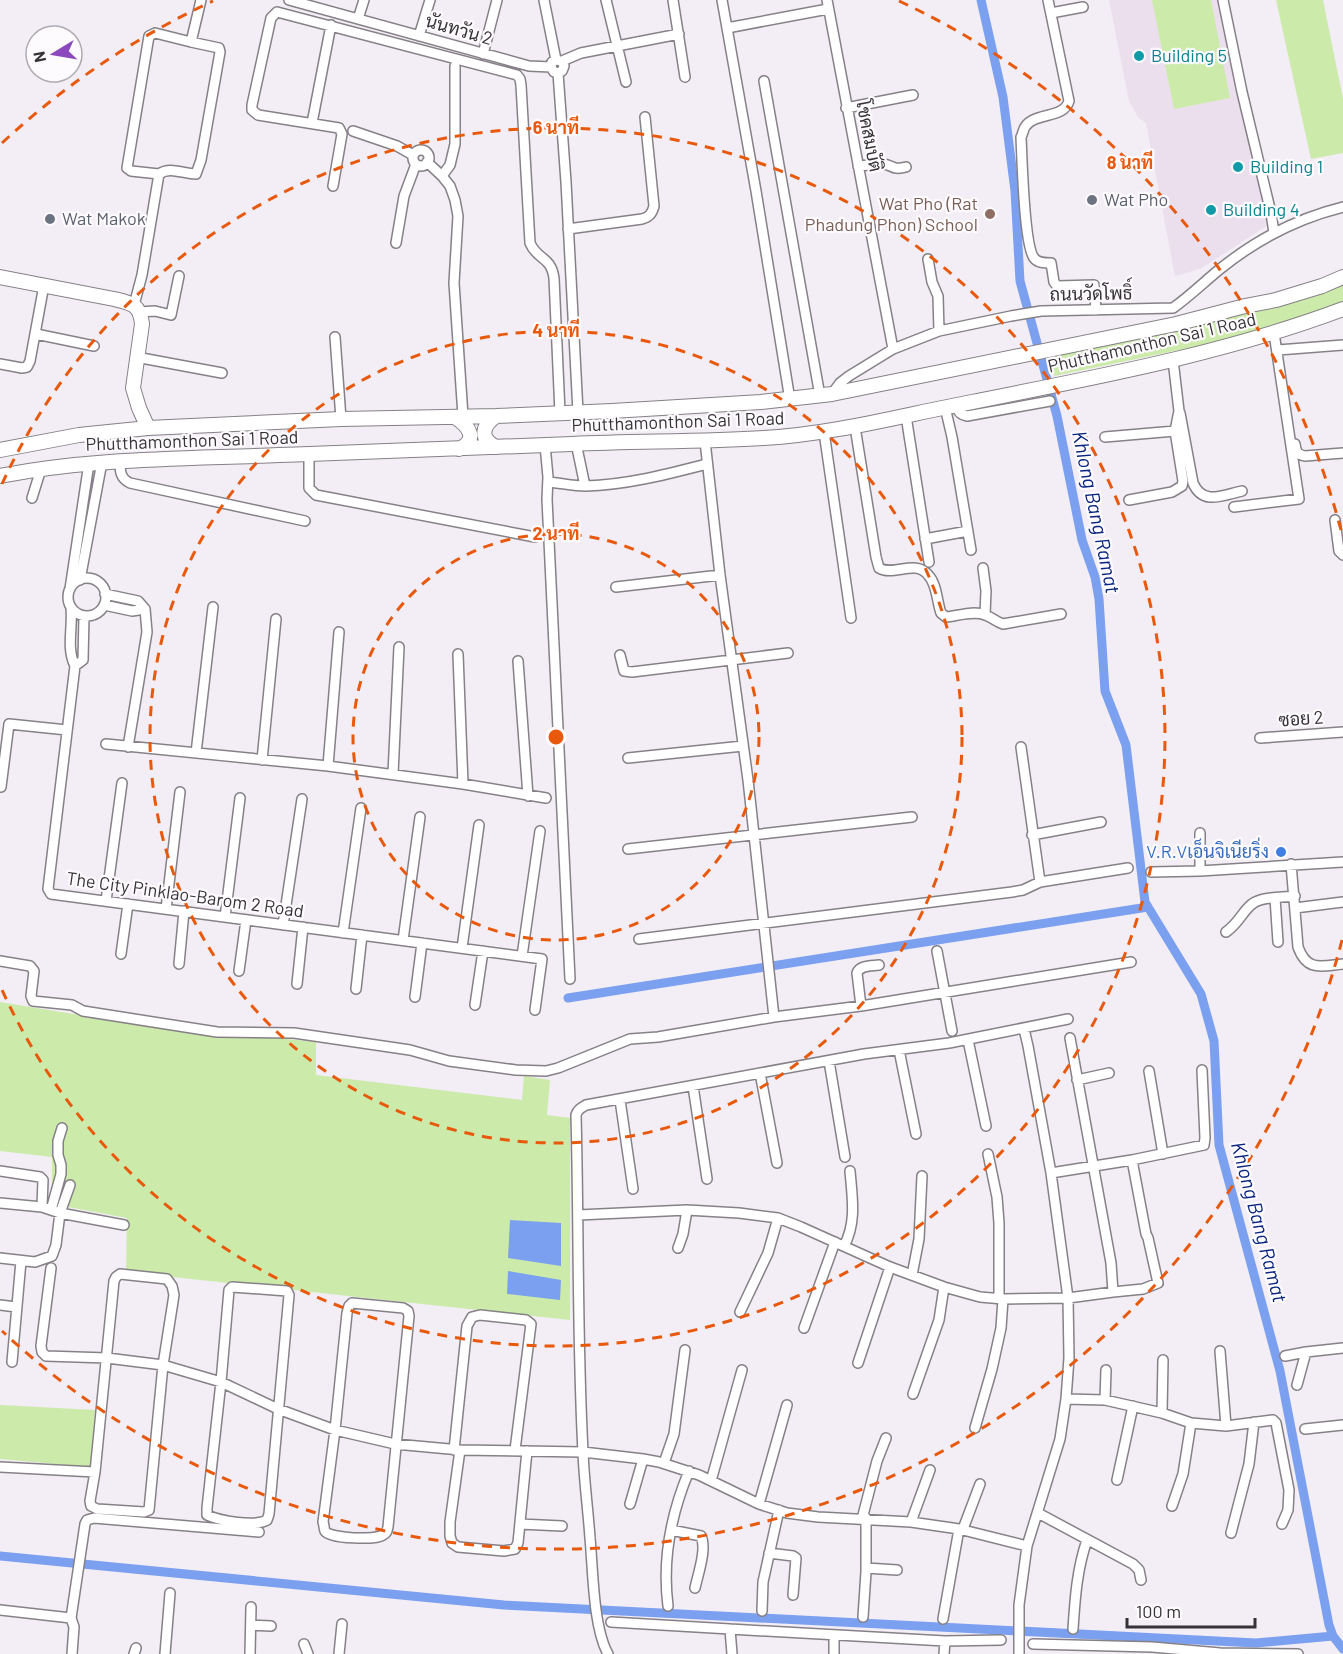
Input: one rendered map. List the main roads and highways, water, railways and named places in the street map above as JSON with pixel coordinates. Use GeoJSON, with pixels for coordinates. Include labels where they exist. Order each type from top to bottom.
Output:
{"type":"FeatureCollection","features":[{"type":"Feature","properties":{"kind":"main road"},"geometry":{"type":"LineString","coordinates":[[0,277],[114,299],[136,309],[142,324],[133,388],[148,428]]}},
{"type":"Feature","properties":{"kind":"main road","name":"Phutthamonthon Sai 1 Road"},"geometry":{"type":"LineString","coordinates":[[0,450],[79,435],[148,428],[341,419],[496,416],[790,400],[826,395],[1176,324],[1276,300],[1343,277]]}},
{"type":"Feature","properties":{"kind":"main road","name":"Phutthamonthon Sai 1 Road"},"geometry":{"type":"LineString","coordinates":[[0,476],[41,468],[95,462],[576,443],[705,441],[769,438],[824,432],[1173,360],[1274,333],[1343,309]]}},
{"type":"Feature","properties":{"kind":"main road"},"geometry":{"type":"LineString","coordinates":[[459,416],[470,432],[469,443],[459,449]]}},
{"type":"Feature","properties":{"kind":"main road"},"geometry":{"type":"LineString","coordinates":[[496,416],[488,422],[484,431],[488,441],[496,447]]}},
{"type":"Feature","properties":{"kind":"water"},"geometry":{"type":"Polygon","coordinates":[[[510,1220],[561,1223],[561,1266],[508,1258],[510,1220]]]}},
{"type":"Feature","properties":{"kind":"water"},"geometry":{"type":"Polygon","coordinates":[[[508,1271],[561,1280],[560,1300],[507,1294],[508,1271]]]}},
{"type":"Feature","properties":{"kind":"waterway","name":"Khlong Bang Ramat"},"geometry":{"type":"LineString","coordinates":[[981,0],[1003,97],[1015,191],[1020,281],[1057,416],[1082,540],[1095,577],[1099,599],[1105,691],[1126,745],[1145,902],[1201,994],[1214,1041],[1219,1145],[1280,1371],[1329,1625],[1333,1636],[1343,1649]]}},
{"type":"Feature","properties":{"kind":"waterway"},"geometry":{"type":"LineString","coordinates":[[568,998],[1148,907]]}},
{"type":"Feature","properties":{"kind":"waterway"},"geometry":{"type":"LineString","coordinates":[[0,1556],[504,1605],[1256,1643],[1333,1636]]}},
{"type":"Feature","properties":{"kind":"place","name":"Building 5"},"geometry":{"type":"Point","coordinates":[1139,56]}},
{"type":"Feature","properties":{"kind":"place","name":"Building 1"},"geometry":{"type":"Point","coordinates":[1238,167]}},
{"type":"Feature","properties":{"kind":"place","name":"Wat Pho"},"geometry":{"type":"Point","coordinates":[1092,200]}},
{"type":"Feature","properties":{"kind":"place","name":"Building 4"},"geometry":{"type":"Point","coordinates":[1211,210]}},
{"type":"Feature","properties":{"kind":"place","name":"Wat Pho (Rat Phadung Phon) School"},"geometry":{"type":"Point","coordinates":[990,214]}},
{"type":"Feature","properties":{"kind":"place","name":"Wat Makok"},"geometry":{"type":"Point","coordinates":[50,219]}},
{"type":"Feature","properties":{"kind":"place","name":"V.R.Vเอ็นจิเนียริ่ง"},"geometry":{"type":"Point","coordinates":[1281,852]}}]}
